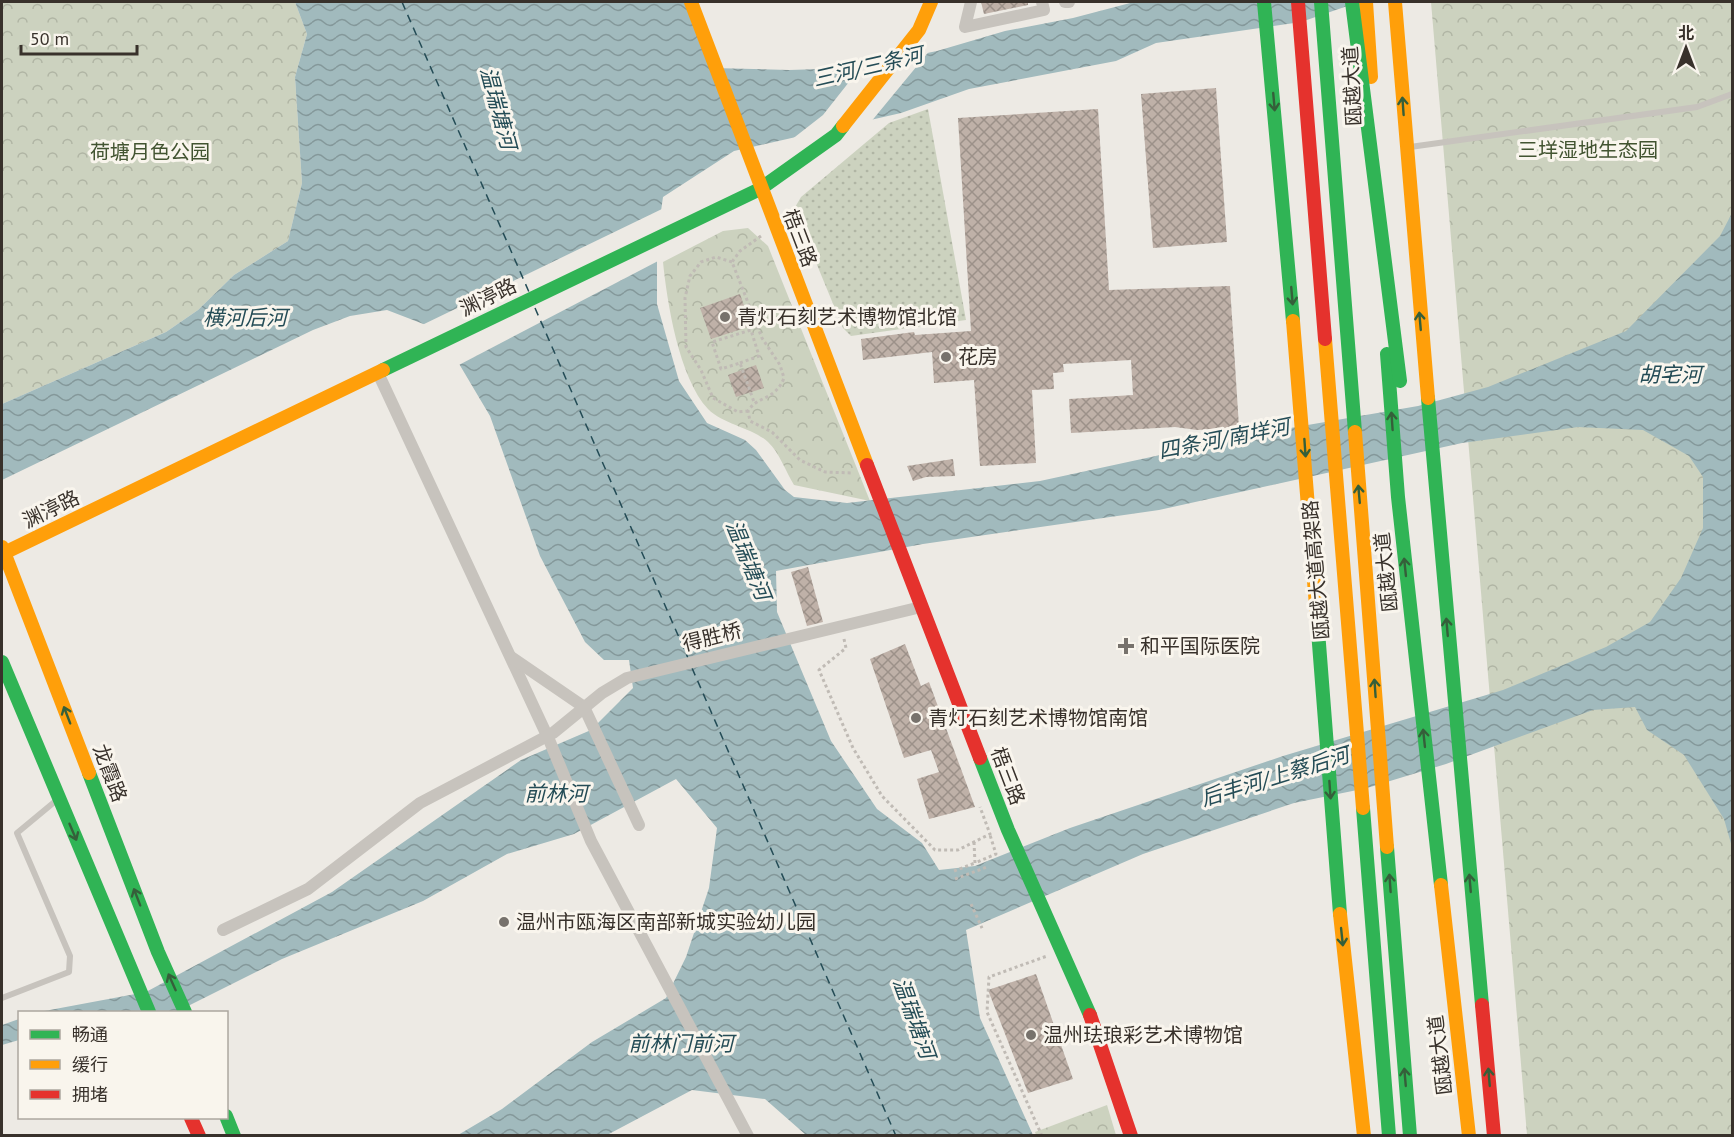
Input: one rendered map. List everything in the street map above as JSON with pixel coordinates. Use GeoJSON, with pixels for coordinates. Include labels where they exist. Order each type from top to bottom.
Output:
{"type":"FeatureCollection","features":[{"type":"Feature","properties":{"kind":"main road","name":"梧三路"},"geometry":{"type":"LineString","coordinates":[[691,2],[759,189],[921,607],[1008,830],[1060,950]]}},
{"type":"Feature","properties":{"kind":"main road","name":"渊渟路"},"geometry":{"type":"LineString","coordinates":[[2,551],[759,189],[836,135],[919,30],[931,2]]}},
{"type":"Feature","properties":{"kind":"main road"},"geometry":{"type":"LineString","coordinates":[[1264,2],[1301,402],[1339,902],[1364,1136]]}},
{"type":"Feature","properties":{"kind":"main road","name":"瓯越大道高架路"},"geometry":{"type":"LineString","coordinates":[[1291,2],[1382,1136]]}},
{"type":"Feature","properties":{"kind":"main road"},"geometry":{"type":"LineString","coordinates":[[1298,2],[1354,710],[1370,874],[1382,1069],[1389,1136]]}},
{"type":"Feature","properties":{"kind":"main road"},"geometry":{"type":"LineString","coordinates":[[1321,2],[1410,1136]]}},
{"type":"Feature","properties":{"kind":"main road"},"geometry":{"type":"LineString","coordinates":[[1352,2],[1412,484]]}},
{"type":"Feature","properties":{"kind":"main road","name":"瓯越大道"},"geometry":{"type":"LineString","coordinates":[[1366,2],[1389,387],[1398,497],[1419,688],[1436,787],[1469,1136]]}},
{"type":"Feature","properties":{"kind":"main road"},"geometry":{"type":"LineString","coordinates":[[1396,8],[1425,379],[1494,1136]]}},
{"type":"Feature","properties":{"kind":"main road","name":"龙霞路"},"geometry":{"type":"LineString","coordinates":[[2,551],[158,952],[185,1011]]}},
{"type":"Feature","properties":{"kind":"main road"},"geometry":{"type":"LineString","coordinates":[[1421,575],[1434,700],[1436,787]]}},
{"type":"Feature","properties":{"kind":"main road"},"geometry":{"type":"LineString","coordinates":[[2,662],[149,1011]]}},
{"type":"Feature","properties":{"kind":"main road"},"geometry":{"type":"LineString","coordinates":[[1060,950],[1093,1022],[1131,1136]]}},
{"type":"Feature","properties":{"kind":"main road"},"geometry":{"type":"LineString","coordinates":[[191,1119],[199,1136]]}},
{"type":"Feature","properties":{"kind":"main road"},"geometry":{"type":"LineString","coordinates":[[227,1119],[234,1136]]}},
{"type":"Feature","properties":{"kind":"street"},"geometry":{"type":"LineString","coordinates":[[971,2],[965,27],[1044,10],[1042,2]]}},
{"type":"Feature","properties":{"kind":"street"},"geometry":{"type":"LineString","coordinates":[[378,373],[548,739],[591,841],[748,1136]]}},
{"type":"Feature","properties":{"kind":"street","name":"得胜桥"},"geometry":{"type":"LineString","coordinates":[[584,707],[627,678],[921,607]]}},
{"type":"Feature","properties":{"kind":"street"},"geometry":{"type":"LineString","coordinates":[[510,656],[584,707],[639,825]]}},
{"type":"Feature","properties":{"kind":"street"},"geometry":{"type":"LineString","coordinates":[[223,930],[308,889],[420,803],[548,739],[584,707]]}},
{"type":"Feature","properties":{"kind":"lane"},"geometry":{"type":"LineString","coordinates":[[1406,147],[1697,106],[1732,94]]}},
{"type":"Feature","properties":{"kind":"lane"},"geometry":{"type":"LineString","coordinates":[[2,998],[69,972],[70,956],[17,833],[59,799]]}},
{"type":"Feature","properties":{"kind":"path"},"geometry":{"type":"LineString","coordinates":[[732,262],[740,251],[774,225]]}},
{"type":"Feature","properties":{"kind":"path"},"geometry":{"type":"LineString","coordinates":[[732,262],[716,257],[701,262],[690,276],[685,298],[686,347],[701,370],[713,398],[738,412],[748,411]]}},
{"type":"Feature","properties":{"kind":"path"},"geometry":{"type":"LineString","coordinates":[[732,262],[762,338],[780,365],[784,378],[773,395],[754,402],[748,411],[750,421],[772,432],[800,460],[825,472],[874,481]]}},
{"type":"Feature","properties":{"kind":"path"},"geometry":{"type":"LineString","coordinates":[[751,330],[759,356],[740,363],[721,369],[712,342],[751,330]]}},
{"type":"Feature","properties":{"kind":"path"},"geometry":{"type":"LineString","coordinates":[[740,363],[754,402]]}},
{"type":"Feature","properties":{"kind":"path"},"geometry":{"type":"LineString","coordinates":[[841,626],[846,648],[819,670],[853,748],[882,796],[935,850],[958,850],[990,834]]}},
{"type":"Feature","properties":{"kind":"path"},"geometry":{"type":"LineString","coordinates":[[954,871],[996,854],[977,801]]}},
{"type":"Feature","properties":{"kind":"path"},"geometry":{"type":"LineString","coordinates":[[974,842],[975,863]]}},
{"type":"Feature","properties":{"kind":"path"},"geometry":{"type":"LineString","coordinates":[[965,867],[968,874]]}},
{"type":"Feature","properties":{"kind":"path"},"geometry":{"type":"LineString","coordinates":[[956,879],[987,867]]}},
{"type":"Feature","properties":{"kind":"path"},"geometry":{"type":"LineString","coordinates":[[971,904],[982,928]]}},
{"type":"Feature","properties":{"kind":"path"},"geometry":{"type":"LineString","coordinates":[[1042,1136],[987,1012],[989,977],[1035,962],[1060,950]]}},
{"type":"Feature","properties":{"kind":"green space","name":"荷塘月色公园"},"geometry":{"type":"Polygon","coordinates":[[[2,2],[295,2],[307,34],[295,77],[302,183],[288,241],[234,275],[198,310],[166,332],[2,404],[2,2]]]}},
{"type":"Feature","properties":{"kind":"green space","name":"三垟湿地生态园"},"geometry":{"type":"Polygon","coordinates":[[[1431,2],[1732,2],[1732,1135],[1527,1135],[1431,2]]]}},
{"type":"Feature","properties":{"kind":"green space"},"geometry":{"type":"Polygon","coordinates":[[[928,109],[966,320],[851,336],[843,328],[794,209],[801,197],[889,123],[928,109]]]}},
{"type":"Feature","properties":{"kind":"green space"},"geometry":{"type":"Polygon","coordinates":[[[748,228],[768,246],[870,501],[794,485],[772,446],[762,437],[730,423],[708,409],[689,379],[671,318],[663,262],[723,231],[748,228]]]}},
{"type":"Feature","properties":{"kind":"green space"},"geometry":{"type":"Polygon","coordinates":[[[1107,1105],[1116,1135],[1036,1135],[1035,1132],[1107,1105]]]}},
{"type":"Feature","properties":{"kind":"water"},"geometry":{"type":"Polygon","coordinates":[[[295,2],[686,2],[712,68],[789,70],[853,68],[937,51],[1005,31],[1073,18],[1134,2],[1359,2],[1301,22],[1156,43],[1116,61],[969,89],[901,113],[734,151],[663,197],[657,239],[657,304],[679,381],[707,423],[745,440],[756,450],[785,490],[794,497],[847,503],[1040,481],[1262,433],[1418,406],[1488,387],[1626,331],[1720,236],[1732,213],[1732,847],[1724,819],[1684,755],[1647,730],[1635,707],[1593,710],[1446,764],[1367,788],[1294,803],[1143,854],[966,930],[980,1018],[1033,1135],[806,1135],[765,1099],[692,1090],[607,1135],[458,1135],[502,1109],[592,1042],[666,998],[686,957],[709,888],[717,828],[676,779],[574,834],[507,854],[423,901],[282,959],[178,1011],[44,1011],[146,992],[332,892],[521,760],[591,730],[633,688],[629,660],[604,660],[585,642],[540,556],[490,416],[439,330],[387,310],[350,316],[313,330],[2,480],[2,404],[166,332],[198,310],[234,275],[288,241],[302,183],[295,77],[307,34],[295,2]],[[1578,427],[1462,443],[1159,510],[923,544],[776,571],[777,612],[831,741],[877,809],[922,843],[939,870],[975,866],[1070,828],[1283,756],[1503,690],[1606,647],[1650,622],[1681,578],[1703,528],[1703,477],[1689,456],[1643,430],[1578,427]]]}},
{"type":"Feature","properties":{"kind":"water"},"geometry":{"type":"Polygon","coordinates":[[[18,1019],[18,1040],[2,1045],[2,1025],[18,1019]]]}},
{"type":"Feature","properties":{"kind":"pier"},"geometry":{"type":"Polygon","coordinates":[[[931,49],[870,123],[791,140],[823,115],[864,63],[931,49]]]}},
{"type":"Feature","properties":{"kind":"pier"},"geometry":{"type":"Polygon","coordinates":[[[664,208],[660,260],[457,366],[437,332],[420,326],[664,208]]]}},
{"type":"Feature","properties":{"kind":"building"},"geometry":{"type":"Polygon","coordinates":[[[981,2],[1028,2],[1028,5],[984,14],[981,2]]]}},
{"type":"Feature","properties":{"kind":"building"},"geometry":{"type":"Polygon","coordinates":[[[1216,88],[1227,242],[1153,248],[1141,94],[1216,88]]]}},
{"type":"Feature","properties":{"kind":"building"},"geometry":{"type":"Polygon","coordinates":[[[1098,109],[1109,290],[1230,286],[1239,427],[1197,430],[1175,427],[1071,433],[1069,399],[1133,395],[1131,360],[1063,364],[1064,372],[1053,373],[1054,389],[1032,390],[1036,463],[980,466],[974,380],[934,383],[932,352],[863,360],[861,339],[914,332],[915,335],[971,331],[958,118],[1098,109]]]}},
{"type":"Feature","properties":{"kind":"building","name":"青灯石刻艺术博物馆北馆"},"geometry":{"type":"Polygon","coordinates":[[[740,294],[751,326],[711,339],[700,308],[740,294]]]}},
{"type":"Feature","properties":{"kind":"building"},"geometry":{"type":"Polygon","coordinates":[[[756,365],[764,388],[736,397],[728,375],[756,365]]]}},
{"type":"Feature","properties":{"kind":"building"},"geometry":{"type":"Polygon","coordinates":[[[953,459],[955,476],[926,477],[913,481],[907,466],[953,459]]]}},
{"type":"Feature","properties":{"kind":"building"},"geometry":{"type":"Polygon","coordinates":[[[808,567],[823,622],[807,626],[791,572],[808,567]]]}},
{"type":"Feature","properties":{"kind":"building","name":"青灯石刻艺术博物馆南馆"},"geometry":{"type":"Polygon","coordinates":[[[905,644],[921,686],[929,682],[975,807],[929,819],[917,779],[939,772],[931,750],[904,758],[870,659],[905,644]]]}},
{"type":"Feature","properties":{"kind":"building","name":"温州珐琅彩艺术博物馆"},"geometry":{"type":"Polygon","coordinates":[[[1036,974],[1073,1079],[1028,1093],[988,990],[1036,974]]]}},
{"type":"Feature","properties":{"kind":"ferry route"},"geometry":{"type":"LineString","coordinates":[[402,2],[529,292]]}},
{"type":"Feature","properties":{"kind":"ferry route"},"geometry":{"type":"LineString","coordinates":[[535,308],[688,658]]}},
{"type":"Feature","properties":{"kind":"ferry route"},"geometry":{"type":"LineString","coordinates":[[692,668],[896,1136]]}},
{"type":"Feature","properties":{"kind":"traffic: fast"},"geometry":{"type":"LineString","coordinates":[[1264,2],[1293,321]]}},
{"type":"Feature","properties":{"kind":"traffic: fast"},"geometry":{"type":"LineString","coordinates":[[1321,2],[1355,432]]}},
{"type":"Feature","properties":{"kind":"traffic: fast"},"geometry":{"type":"LineString","coordinates":[[1352,2],[1400,381]]}},
{"type":"Feature","properties":{"kind":"traffic: fast"},"geometry":{"type":"LineString","coordinates":[[383,370],[760,189],[836,135],[843,126]]}},
{"type":"Feature","properties":{"kind":"traffic: fast"},"geometry":{"type":"LineString","coordinates":[[1387,354],[1398,497],[1441,885]]}},
{"type":"Feature","properties":{"kind":"traffic: fast"},"geometry":{"type":"LineString","coordinates":[[1428,398],[1482,1005]]}},
{"type":"Feature","properties":{"kind":"traffic: fast"},"geometry":{"type":"LineString","coordinates":[[1317,618],[1340,914]]}},
{"type":"Feature","properties":{"kind":"traffic: fast"},"geometry":{"type":"LineString","coordinates":[[2,662],[149,1011]]}},
{"type":"Feature","properties":{"kind":"traffic: fast"},"geometry":{"type":"LineString","coordinates":[[980,758],[1008,830],[1090,1015]]}},
{"type":"Feature","properties":{"kind":"traffic: fast"},"geometry":{"type":"LineString","coordinates":[[89,773],[158,952],[185,1011]]}},
{"type":"Feature","properties":{"kind":"traffic: fast"},"geometry":{"type":"LineString","coordinates":[[1363,808],[1389,1136]]}},
{"type":"Feature","properties":{"kind":"traffic: fast"},"geometry":{"type":"LineString","coordinates":[[1387,847],[1410,1136]]}},
{"type":"Feature","properties":{"kind":"traffic: fast"},"geometry":{"type":"LineString","coordinates":[[227,1119],[234,1136]]}},
{"type":"Feature","properties":{"kind":"traffic: slow"},"geometry":{"type":"LineString","coordinates":[[691,2],[867,465]]}},
{"type":"Feature","properties":{"kind":"traffic: slow"},"geometry":{"type":"LineString","coordinates":[[843,126],[919,30],[931,2]]}},
{"type":"Feature","properties":{"kind":"traffic: slow"},"geometry":{"type":"LineString","coordinates":[[1366,2],[1371,77]]}},
{"type":"Feature","properties":{"kind":"traffic: slow"},"geometry":{"type":"LineString","coordinates":[[1395,2],[1428,398]]}},
{"type":"Feature","properties":{"kind":"traffic: slow"},"geometry":{"type":"LineString","coordinates":[[1293,321],[1317,618]]}},
{"type":"Feature","properties":{"kind":"traffic: slow"},"geometry":{"type":"LineString","coordinates":[[1325,339],[1363,808]]}},
{"type":"Feature","properties":{"kind":"traffic: slow"},"geometry":{"type":"LineString","coordinates":[[2,554],[383,370]]}},
{"type":"Feature","properties":{"kind":"traffic: slow"},"geometry":{"type":"LineString","coordinates":[[1355,432],[1387,847]]}},
{"type":"Feature","properties":{"kind":"traffic: slow"},"geometry":{"type":"LineString","coordinates":[[2,547],[89,773]]}},
{"type":"Feature","properties":{"kind":"traffic: slow"},"geometry":{"type":"LineString","coordinates":[[1441,885],[1469,1136]]}},
{"type":"Feature","properties":{"kind":"traffic: slow"},"geometry":{"type":"LineString","coordinates":[[1340,914],[1364,1136]]}},
{"type":"Feature","properties":{"kind":"traffic: jam"},"geometry":{"type":"LineString","coordinates":[[1298,2],[1325,339]]}},
{"type":"Feature","properties":{"kind":"traffic: jam"},"geometry":{"type":"LineString","coordinates":[[867,465],[980,758]]}},
{"type":"Feature","properties":{"kind":"traffic: jam"},"geometry":{"type":"LineString","coordinates":[[1482,1005],[1494,1136]]}},
{"type":"Feature","properties":{"kind":"traffic: jam"},"geometry":{"type":"LineString","coordinates":[[1090,1015],[1131,1136]]}},
{"type":"Feature","properties":{"kind":"traffic: jam"},"geometry":{"type":"LineString","coordinates":[[191,1119],[199,1136]]}},
{"type":"Feature","properties":{"kind":"place","name":"青灯石刻艺术博物馆北馆"},"geometry":{"type":"Point","coordinates":[725,317]}},
{"type":"Feature","properties":{"kind":"place","name":"花房"},"geometry":{"type":"Point","coordinates":[946,357]}},
{"type":"Feature","properties":{"kind":"place","name":"和平国际医院"},"geometry":{"type":"Point","coordinates":[1126,646]}},
{"type":"Feature","properties":{"kind":"place","name":"青灯石刻艺术博物馆南馆"},"geometry":{"type":"Point","coordinates":[916,718]}},
{"type":"Feature","properties":{"kind":"place","name":"温州市瓯海区南部新城实验幼儿园"},"geometry":{"type":"Point","coordinates":[504,922]}},
{"type":"Feature","properties":{"kind":"place","name":"温州珐琅彩艺术博物馆"},"geometry":{"type":"Point","coordinates":[1031,1035]}},
{"type":"Feature","properties":{"kind":"water label","name":"三河/三条河"},"geometry":{"type":"Point","coordinates":[868,67]}},
{"type":"Feature","properties":{"kind":"water label","name":"温瑞塘河"},"geometry":{"type":"Point","coordinates":[498,108]}},
{"type":"Feature","properties":{"kind":"water label","name":"横河后河"},"geometry":{"type":"Point","coordinates":[245,318]}},
{"type":"Feature","properties":{"kind":"water label","name":"胡宅河"},"geometry":{"type":"Point","coordinates":[1670,375]}},
{"type":"Feature","properties":{"kind":"water label","name":"四条河/南垟河"},"geometry":{"type":"Point","coordinates":[1224,439]}},
{"type":"Feature","properties":{"kind":"water label","name":"温瑞塘河"},"geometry":{"type":"Point","coordinates":[748,560]}},
{"type":"Feature","properties":{"kind":"water label","name":"后丰河/上蔡后河"},"geometry":{"type":"Point","coordinates":[1275,777]}},
{"type":"Feature","properties":{"kind":"water label","name":"前林河"},"geometry":{"type":"Point","coordinates":[556,794]}},
{"type":"Feature","properties":{"kind":"water label","name":"温瑞塘河"},"geometry":{"type":"Point","coordinates":[914,1018]}},
{"type":"Feature","properties":{"kind":"water label","name":"前林门前河"},"geometry":{"type":"Point","coordinates":[681,1044]}}]}
